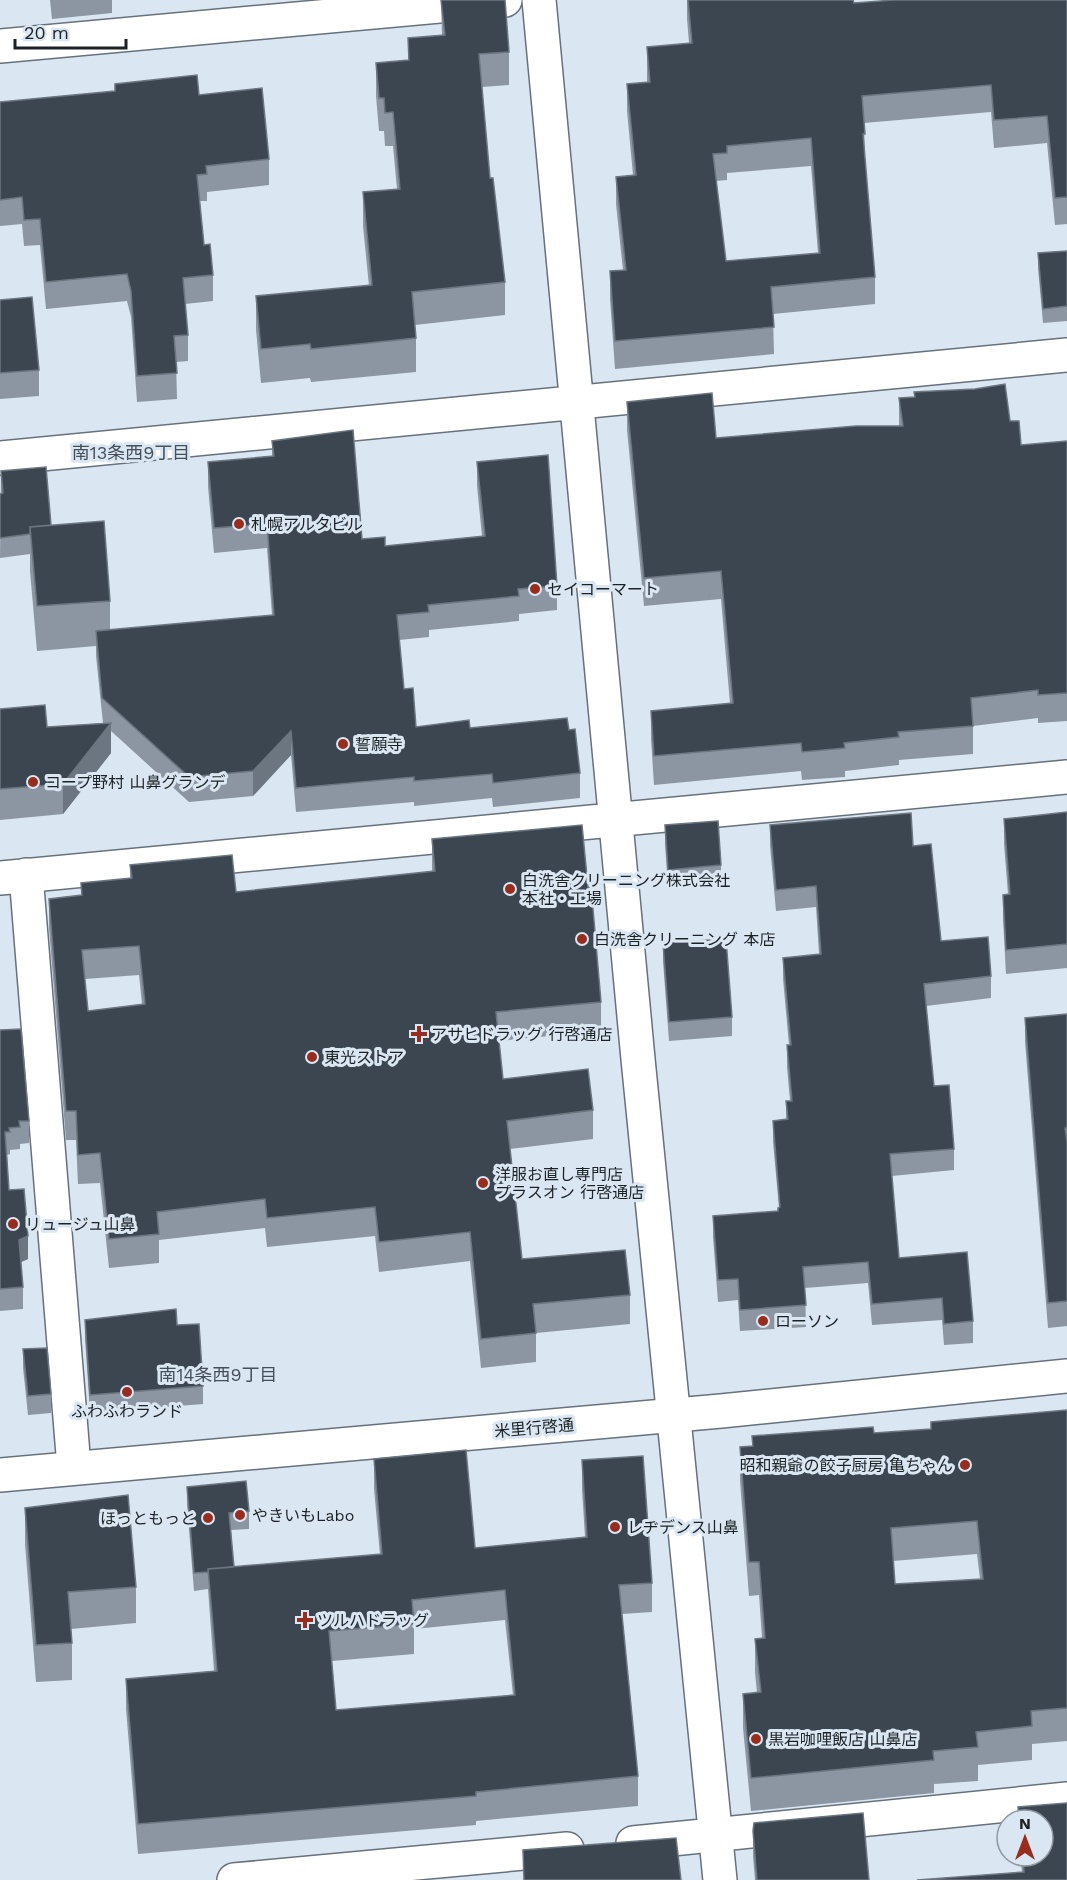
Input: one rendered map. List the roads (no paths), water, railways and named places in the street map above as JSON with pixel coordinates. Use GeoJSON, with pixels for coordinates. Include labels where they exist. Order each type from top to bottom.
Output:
{"type":"FeatureCollection","features":[{"type":"Feature","properties":{"kind":"street"},"geometry":{"type":"LineString","coordinates":[[0,46],[505,0]]}},
{"type":"Feature","properties":{"kind":"street"},"geometry":{"type":"LineString","coordinates":[[539,0],[638,1059],[720,1880]]}},
{"type":"Feature","properties":{"kind":"street"},"geometry":{"type":"LineString","coordinates":[[0,458],[1067,355]]}},
{"type":"Feature","properties":{"kind":"street"},"geometry":{"type":"LineString","coordinates":[[74,1467],[13,876],[1067,777]]}},
{"type":"Feature","properties":{"kind":"street","name":"米里行啓通"},"geometry":{"type":"LineString","coordinates":[[0,1475],[1067,1376]]}},
{"type":"Feature","properties":{"kind":"street"},"geometry":{"type":"LineString","coordinates":[[234,1880],[1067,1799]]}},
{"type":"Feature","properties":{"kind":"place","name":"札幌アルタビル"},"geometry":{"type":"Point","coordinates":[239,524]}},
{"type":"Feature","properties":{"kind":"place","name":"セイコーマート"},"geometry":{"type":"Point","coordinates":[535,589]}},
{"type":"Feature","properties":{"kind":"place","name":"誓願寺"},"geometry":{"type":"Point","coordinates":[343,744]}},
{"type":"Feature","properties":{"kind":"place","name":"コープ野村 山鼻グランデ"},"geometry":{"type":"Point","coordinates":[33,782]}},
{"type":"Feature","properties":{"kind":"place","name":"白洗舎クリーニング株式会社 本社・工場"},"geometry":{"type":"Point","coordinates":[510,889]}},
{"type":"Feature","properties":{"kind":"place","name":"白洗舎クリーニング 本店"},"geometry":{"type":"Point","coordinates":[582,939]}},
{"type":"Feature","properties":{"kind":"place","name":"アサヒドラッグ 行啓通店"},"geometry":{"type":"Point","coordinates":[419,1034]}},
{"type":"Feature","properties":{"kind":"place","name":"東光ストア"},"geometry":{"type":"Point","coordinates":[312,1057]}},
{"type":"Feature","properties":{"kind":"place","name":"洋服お直し専門店 プラスオン 行啓通店"},"geometry":{"type":"Point","coordinates":[483,1183]}},
{"type":"Feature","properties":{"kind":"place","name":"リュージュ山鼻"},"geometry":{"type":"Point","coordinates":[13,1224]}},
{"type":"Feature","properties":{"kind":"place","name":"ローソン"},"geometry":{"type":"Point","coordinates":[763,1321]}},
{"type":"Feature","properties":{"kind":"place","name":"ふわふわランド"},"geometry":{"type":"Point","coordinates":[127,1392]}},
{"type":"Feature","properties":{"kind":"place","name":"昭和親爺の餃子厨房 亀ちゃん"},"geometry":{"type":"Point","coordinates":[965,1465]}},
{"type":"Feature","properties":{"kind":"place","name":"やきいもLabo"},"geometry":{"type":"Point","coordinates":[240,1515]}},
{"type":"Feature","properties":{"kind":"place","name":"ほっともっと"},"geometry":{"type":"Point","coordinates":[208,1518]}},
{"type":"Feature","properties":{"kind":"place","name":"レヂデンス山鼻"},"geometry":{"type":"Point","coordinates":[615,1527]}},
{"type":"Feature","properties":{"kind":"place","name":"ツルハドラッグ"},"geometry":{"type":"Point","coordinates":[305,1620]}},
{"type":"Feature","properties":{"kind":"place","name":"黒岩咖哩飯店 山鼻店"},"geometry":{"type":"Point","coordinates":[756,1739]}},
{"type":"Feature","properties":{"kind":"district","name":"南13条西9丁目"},"geometry":{"type":"Point","coordinates":[131,452]}},
{"type":"Feature","properties":{"kind":"district","name":"南14条西9丁目"},"geometry":{"type":"Point","coordinates":[218,1374]}}]}
